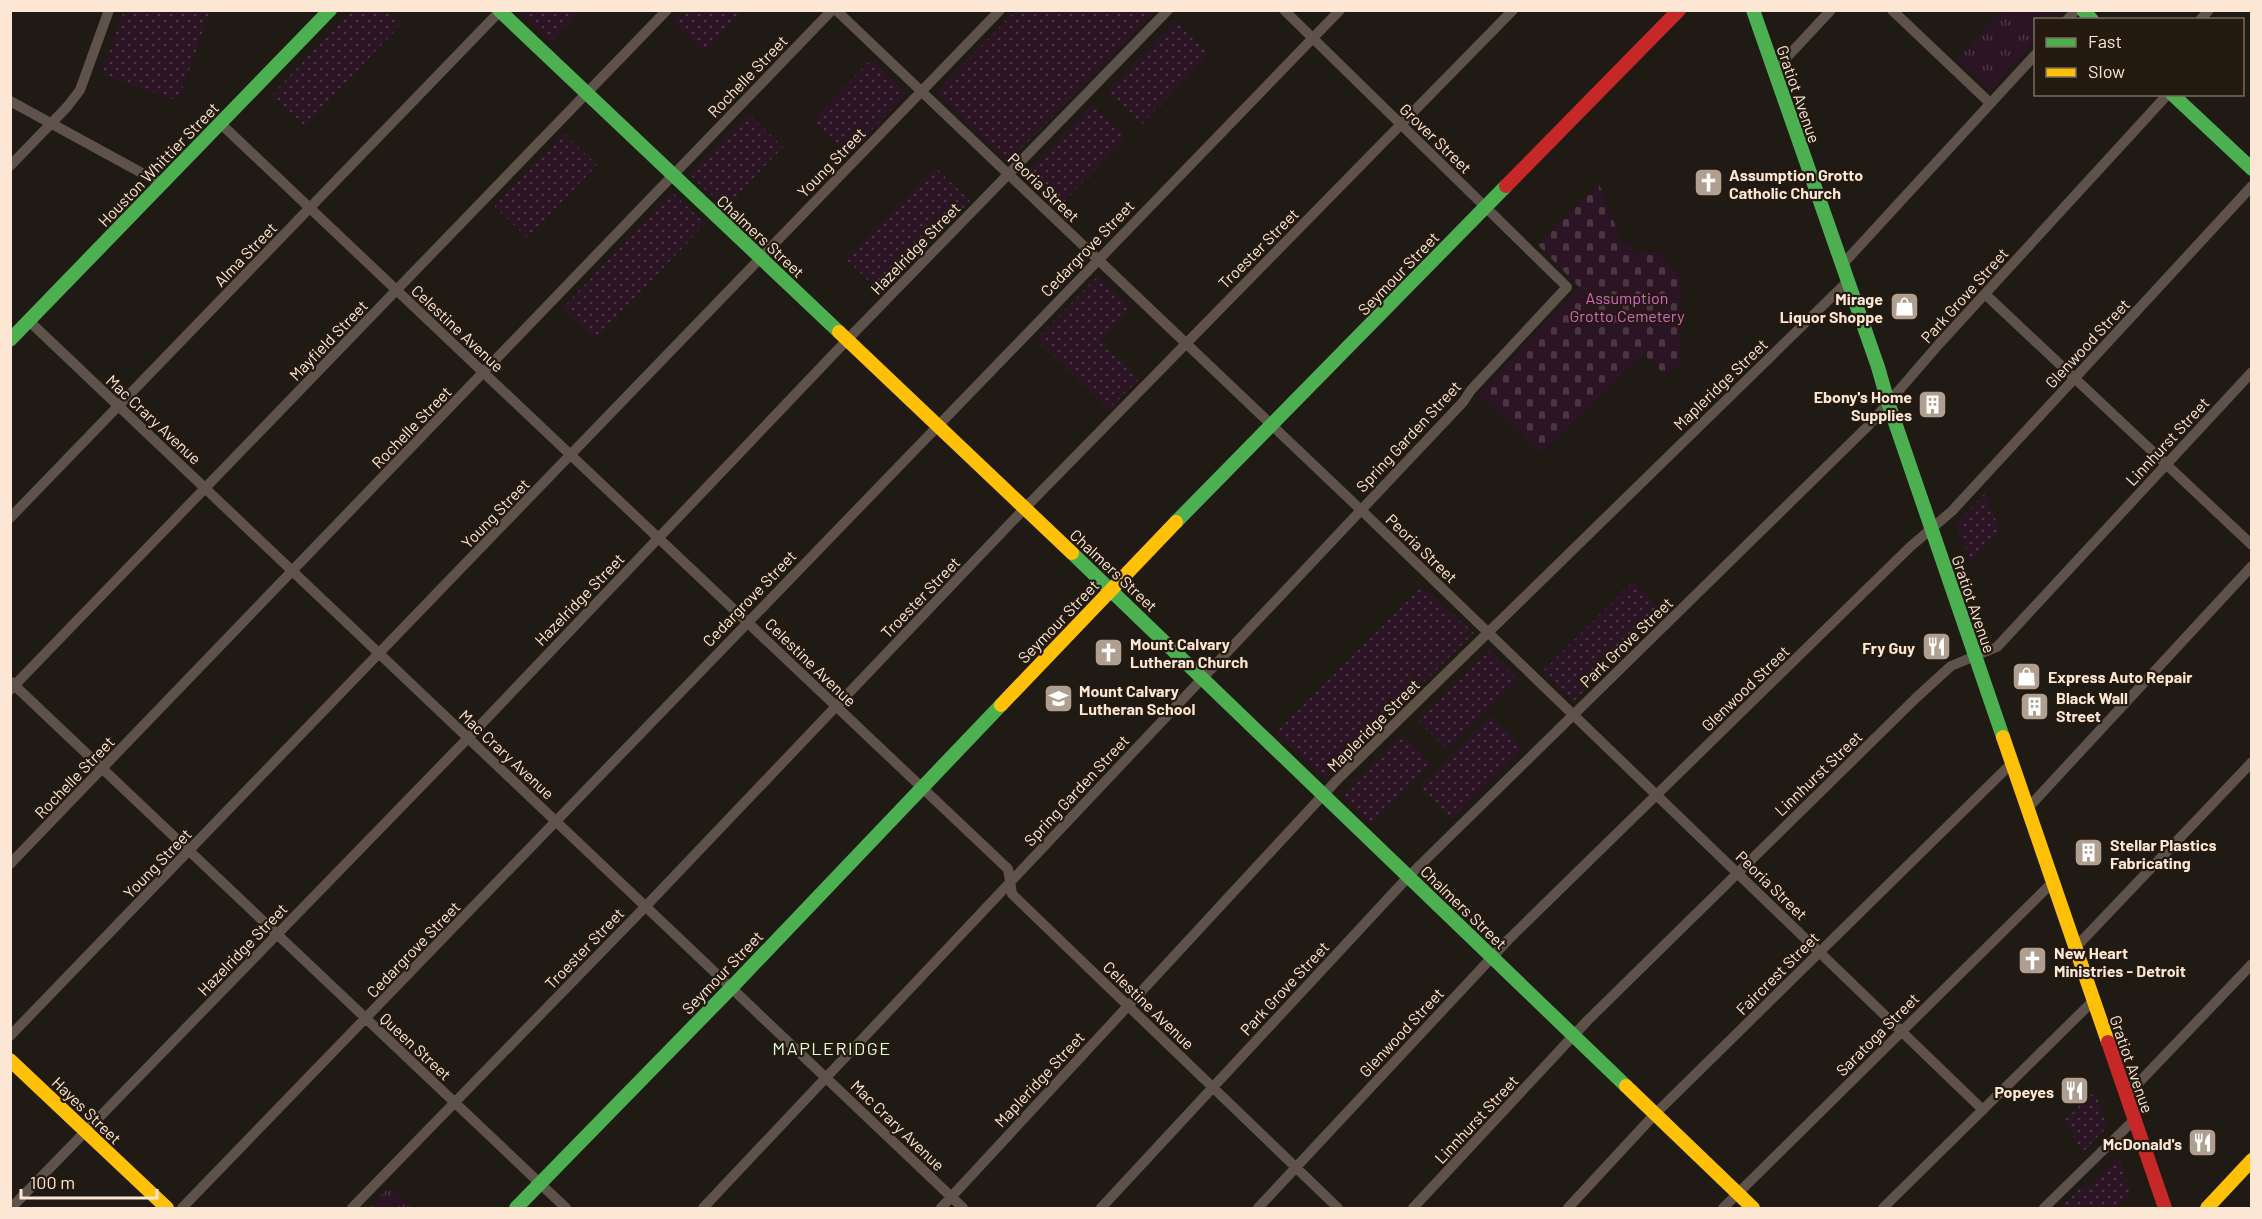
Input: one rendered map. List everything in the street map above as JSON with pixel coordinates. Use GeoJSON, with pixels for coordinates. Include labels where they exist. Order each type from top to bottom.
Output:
{"type":"FeatureCollection","features":[{"type":"Feature","properties":{"kind":"street"},"geometry":{"type":"LineString","coordinates":[[10,166],[80,90],[110,10]]}},
{"type":"Feature","properties":{"kind":"street","name":"Houston Whittier Street"},"geometry":{"type":"LineString","coordinates":[[10,340],[330,10]]}},
{"type":"Feature","properties":{"kind":"street","name":"Mayfield Street"},"geometry":{"type":"LineString","coordinates":[[12,686],[206,489],[667,10]]}},
{"type":"Feature","properties":{"kind":"street","name":"Peoria Street"},"geometry":{"type":"LineString","coordinates":[[834,10],[1361,510],[1983,1110]]}},
{"type":"Feature","properties":{"kind":"street","name":"Rochelle Street"},"geometry":{"type":"LineString","coordinates":[[10,864],[672,175],[834,10]]}},
{"type":"Feature","properties":{"kind":"street","name":"Young Street"},"geometry":{"type":"LineString","coordinates":[[10,1036],[380,655],[759,257],[1000,10]]}},
{"type":"Feature","properties":{"kind":"street","name":"Hazelridge Street"},"geometry":{"type":"LineString","coordinates":[[11,1209],[468,738],[847,340],[1168,10]]}},
{"type":"Feature","properties":{"kind":"street","name":"Grover Street"},"geometry":{"type":"LineString","coordinates":[[1284,10],[1567,286]]}},
{"type":"Feature","properties":{"kind":"street","name":"Cedargrove Street"},"geometry":{"type":"LineString","coordinates":[[182,1209],[557,822],[936,424],[1340,10]]}},
{"type":"Feature","properties":{"kind":"street","name":"Troester Street"},"geometry":{"type":"LineString","coordinates":[[352,1209],[646,906],[1025,508],[1513,10]]}},
{"type":"Feature","properties":{"kind":"street","name":"Seymour Street"},"geometry":{"type":"LineString","coordinates":[[516,1209],[732,987],[1110,590],[1625,68],[1679,10]]}},
{"type":"Feature","properties":{"kind":"street","name":"Gratiot Avenue"},"geometry":{"type":"LineString","coordinates":[[1753,10],[1878,367],[1888,402],[2165,1209]]}},
{"type":"Feature","properties":{"kind":"street"},"geometry":{"type":"LineString","coordinates":[[1774,70],[1831,10]]}},
{"type":"Feature","properties":{"kind":"street"},"geometry":{"type":"LineString","coordinates":[[1892,10],[1990,103]]}},
{"type":"Feature","properties":{"kind":"street","name":"Chalmers Street"},"geometry":{"type":"LineString","coordinates":[[500,11],[1203,677],[1753,1209]]}},
{"type":"Feature","properties":{"kind":"street","name":"Alma Street"},"geometry":{"type":"LineString","coordinates":[[10,518],[500,11]]}},
{"type":"Feature","properties":{"kind":"street"},"geometry":{"type":"LineString","coordinates":[[1841,266],[2034,56]]}},
{"type":"Feature","properties":{"kind":"street","name":"Park Grove Street"},"geometry":{"type":"LineString","coordinates":[[1101,1209],[1408,876],[1868,426],[1985,294],[2168,96]]}},
{"type":"Feature","properties":{"kind":"street"},"geometry":{"type":"LineString","coordinates":[[2172,96],[2252,169]]}},
{"type":"Feature","properties":{"kind":"street"},"geometry":{"type":"LineString","coordinates":[[10,101],[162,184]]}},
{"type":"Feature","properties":{"kind":"street","name":"Celestine Avenue"},"geometry":{"type":"LineString","coordinates":[[220,123],[1008,870],[1012,894],[1338,1209]]}},
{"type":"Feature","properties":{"kind":"street","name":"Glenwood Street"},"geometry":{"type":"LineString","coordinates":[[1258,1209],[1492,957],[1931,528],[1952,511],[2252,186]]}},
{"type":"Feature","properties":{"kind":"street","name":"Mapleridge Street"},"geometry":{"type":"LineString","coordinates":[[940,1209],[1324,794],[1847,282]]}},
{"type":"Feature","properties":{"kind":"street","name":"Spring Garden Street"},"geometry":{"type":"LineString","coordinates":[[703,1209],[1463,402],[1471,390],[1567,286]]}},
{"type":"Feature","properties":{"kind":"street"},"geometry":{"type":"LineString","coordinates":[[1985,294],[2252,544]]}},
{"type":"Feature","properties":{"kind":"street","name":"Mac Crary Avenue"},"geometry":{"type":"LineString","coordinates":[[28,321],[732,987],[963,1209]]}},
{"type":"Feature","properties":{"kind":"street","name":"Linnhurst Street"},"geometry":{"type":"LineString","coordinates":[[1413,1209],[1574,1035],[1935,680],[1951,666],[1997,647],[2252,372]]}},
{"type":"Feature","properties":{"kind":"street"},"geometry":{"type":"LineString","coordinates":[[2027,809],[2252,566]]}},
{"type":"Feature","properties":{"kind":"street","name":"Queen Street"},"geometry":{"type":"LineString","coordinates":[[12,686],[566,1209]]}},
{"type":"Feature","properties":{"kind":"street"},"geometry":{"type":"LineString","coordinates":[[2075,948],[2252,762]]}},
{"type":"Feature","properties":{"kind":"street","name":"Faircrest Street"},"geometry":{"type":"LineString","coordinates":[[1568,1209],[1655,1114],[2012,763]]}},
{"type":"Feature","properties":{"kind":"street","name":"Saratoga Street"},"geometry":{"type":"LineString","coordinates":[[1723,1209],[2053,882]]}},
{"type":"Feature","properties":{"kind":"street"},"geometry":{"type":"LineString","coordinates":[[2126,1096],[2252,964]]}},
{"type":"Feature","properties":{"kind":"street"},"geometry":{"type":"LineString","coordinates":[[1883,1209],[2093,1001]]}},
{"type":"Feature","properties":{"kind":"street","name":"Hayes Street"},"geometry":{"type":"LineString","coordinates":[[10,1060],[167,1209]]}},
{"type":"Feature","properties":{"kind":"street"},"geometry":{"type":"LineString","coordinates":[[2044,1209],[2134,1120]]}},
{"type":"Feature","properties":{"kind":"street"},"geometry":{"type":"LineString","coordinates":[[2206,1209],[2252,1160]]}},
{"type":"Feature","properties":{"kind":"green space"},"geometry":{"type":"Polygon","coordinates":[[[1016,10],[1156,11],[1008,162],[936,92],[1016,10]]]}},
{"type":"Feature","properties":{"kind":"green space"},"geometry":{"type":"Polygon","coordinates":[[[124,11],[210,11],[178,101],[101,74],[124,11]]]}},
{"type":"Feature","properties":{"kind":"green space"},"geometry":{"type":"Polygon","coordinates":[[[351,11],[387,11],[401,24],[305,126],[272,95],[351,11]]]}},
{"type":"Feature","properties":{"kind":"green space"},"geometry":{"type":"Polygon","coordinates":[[[518,11],[581,11],[551,42],[518,11]]]}},
{"type":"Feature","properties":{"kind":"green space"},"geometry":{"type":"Polygon","coordinates":[[[682,11],[743,11],[704,52],[672,22],[682,11]]]}},
{"type":"Feature","properties":{"kind":"green space"},"geometry":{"type":"Polygon","coordinates":[[[2001,11],[2063,11],[2056,18],[2034,18],[2034,42],[1990,91],[1957,59],[2001,11]]]}},
{"type":"Feature","properties":{"kind":"green space"},"geometry":{"type":"Polygon","coordinates":[[[1175,21],[1209,54],[1142,124],[1108,91],[1175,21]]]}},
{"type":"Feature","properties":{"kind":"green space"},"geometry":{"type":"Polygon","coordinates":[[[871,59],[907,93],[849,154],[813,120],[871,59]]]}},
{"type":"Feature","properties":{"kind":"green space"},"geometry":{"type":"Polygon","coordinates":[[[1092,105],[1126,138],[1058,208],[1024,175],[1092,105]]]}},
{"type":"Feature","properties":{"kind":"green space"},"geometry":{"type":"Polygon","coordinates":[[[748,113],[783,147],[725,208],[689,174],[748,113]]]}},
{"type":"Feature","properties":{"kind":"green space"},"geometry":{"type":"Polygon","coordinates":[[[564,133],[597,165],[527,238],[494,206],[564,133]]]}},
{"type":"Feature","properties":{"kind":"green space"},"geometry":{"type":"Polygon","coordinates":[[[936,168],[970,201],[880,292],[846,259],[936,168]]]}},
{"type":"Feature","properties":{"kind":"green space","name":"Assumption Grotto Cemetery"},"geometry":{"type":"Polygon","coordinates":[[[1599,184],[1622,243],[1628,242],[1637,255],[1646,250],[1648,253],[1658,250],[1682,279],[1680,362],[1665,375],[1644,354],[1540,453],[1479,394],[1579,287],[1538,245],[1599,184]]]}},
{"type":"Feature","properties":{"kind":"green space"},"geometry":{"type":"Polygon","coordinates":[[[672,192],[705,224],[595,340],[562,309],[672,192]]]}},
{"type":"Feature","properties":{"kind":"green space"},"geometry":{"type":"Polygon","coordinates":[[[1098,276],[1131,308],[1100,341],[1139,379],[1108,410],[1036,339],[1098,276]]]}},
{"type":"Feature","properties":{"kind":"green space"},"geometry":{"type":"Polygon","coordinates":[[[1985,493],[2000,531],[1970,562],[1957,523],[1985,493]]]}},
{"type":"Feature","properties":{"kind":"green space"},"geometry":{"type":"Polygon","coordinates":[[[1633,582],[1663,612],[1573,702],[1543,671],[1633,582]]]}},
{"type":"Feature","properties":{"kind":"green space"},"geometry":{"type":"Polygon","coordinates":[[[1422,586],[1474,633],[1325,778],[1276,732],[1422,586]]]}},
{"type":"Feature","properties":{"kind":"green space"},"geometry":{"type":"Polygon","coordinates":[[[1489,650],[1518,679],[1447,750],[1418,721],[1489,650]]]}},
{"type":"Feature","properties":{"kind":"green space"},"geometry":{"type":"Polygon","coordinates":[[[1491,715],[1523,748],[1452,819],[1420,787],[1491,715]]]}},
{"type":"Feature","properties":{"kind":"green space"},"geometry":{"type":"Polygon","coordinates":[[[1402,735],[1431,764],[1371,824],[1342,795],[1402,735]]]}},
{"type":"Feature","properties":{"kind":"green space"},"geometry":{"type":"Polygon","coordinates":[[[2095,1091],[2107,1127],[2082,1153],[2065,1120],[2095,1091]]]}},
{"type":"Feature","properties":{"kind":"green space"},"geometry":{"type":"Polygon","coordinates":[[[2116,1160],[2120,1160],[2131,1194],[2115,1208],[2059,1208],[2080,1188],[2090,1186],[2116,1160]]]}},
{"type":"Feature","properties":{"kind":"green space"},"geometry":{"type":"Polygon","coordinates":[[[390,1186],[413,1208],[369,1208],[390,1186]]]}},
{"type":"Feature","properties":{"kind":"traffic: fast"},"geometry":{"type":"LineString","coordinates":[[10,340],[330,10]]}},
{"type":"Feature","properties":{"kind":"traffic: fast"},"geometry":{"type":"LineString","coordinates":[[499,10],[839,332]]}},
{"type":"Feature","properties":{"kind":"traffic: fast"},"geometry":{"type":"LineString","coordinates":[[1753,10],[1878,367],[2003,737]]}},
{"type":"Feature","properties":{"kind":"traffic: fast"},"geometry":{"type":"LineString","coordinates":[[2083,10],[2090,18]]}},
{"type":"Feature","properties":{"kind":"traffic: fast"},"geometry":{"type":"LineString","coordinates":[[2174,96],[2252,169]]}},
{"type":"Feature","properties":{"kind":"traffic: fast"},"geometry":{"type":"LineString","coordinates":[[1176,522],[1506,186]]}},
{"type":"Feature","properties":{"kind":"traffic: fast"},"geometry":{"type":"LineString","coordinates":[[1072,553],[1626,1086]]}},
{"type":"Feature","properties":{"kind":"traffic: fast"},"geometry":{"type":"LineString","coordinates":[[516,1208],[732,987],[1001,705]]}},
{"type":"Feature","properties":{"kind":"traffic: slow"},"geometry":{"type":"LineString","coordinates":[[839,332],[1072,553]]}},
{"type":"Feature","properties":{"kind":"traffic: slow"},"geometry":{"type":"LineString","coordinates":[[1001,705],[1176,522]]}},
{"type":"Feature","properties":{"kind":"traffic: slow"},"geometry":{"type":"LineString","coordinates":[[2003,737],[2108,1042]]}},
{"type":"Feature","properties":{"kind":"traffic: slow"},"geometry":{"type":"LineString","coordinates":[[10,1060],[167,1208]]}},
{"type":"Feature","properties":{"kind":"traffic: slow"},"geometry":{"type":"LineString","coordinates":[[1626,1086],[1753,1208]]}},
{"type":"Feature","properties":{"kind":"traffic: slow"},"geometry":{"type":"LineString","coordinates":[[2207,1208],[2252,1160]]}},
{"type":"Feature","properties":{"kind":"traffic: jam"},"geometry":{"type":"LineString","coordinates":[[1506,186],[1679,10]]}},
{"type":"Feature","properties":{"kind":"traffic: jam"},"geometry":{"type":"LineString","coordinates":[[2108,1042],[2165,1208]]}},
{"type":"Feature","properties":{"kind":"place","name":"Assumption Grotto Catholic Church"},"geometry":{"type":"Point","coordinates":[1708,183]}},
{"type":"Feature","properties":{"kind":"place","name":"Mirage Liquor Shoppe"},"geometry":{"type":"Point","coordinates":[1904,307]}},
{"type":"Feature","properties":{"kind":"place","name":"Ebony's Home Supplies"},"geometry":{"type":"Point","coordinates":[1933,405]}},
{"type":"Feature","properties":{"kind":"place","name":"Fry Guy"},"geometry":{"type":"Point","coordinates":[1936,647]}},
{"type":"Feature","properties":{"kind":"place","name":"Mount Calvary Lutheran Church"},"geometry":{"type":"Point","coordinates":[1109,652]}},
{"type":"Feature","properties":{"kind":"place","name":"Express Auto Repair"},"geometry":{"type":"Point","coordinates":[2027,676]}},
{"type":"Feature","properties":{"kind":"place","name":"Mount Calvary Lutheran School"},"geometry":{"type":"Point","coordinates":[1058,699]}},
{"type":"Feature","properties":{"kind":"place","name":"Black Wall Street"},"geometry":{"type":"Point","coordinates":[2035,706]}},
{"type":"Feature","properties":{"kind":"place","name":"Stellar Plastics Fabricating"},"geometry":{"type":"Point","coordinates":[2089,853]}},
{"type":"Feature","properties":{"kind":"place","name":"New Heart Ministries - Detroit"},"geometry":{"type":"Point","coordinates":[2033,961]}},
{"type":"Feature","properties":{"kind":"place","name":"Popeyes"},"geometry":{"type":"Point","coordinates":[2075,1091]}},
{"type":"Feature","properties":{"kind":"place","name":"McDonald's"},"geometry":{"type":"Point","coordinates":[2203,1143]}},
{"type":"Feature","properties":{"kind":"district","name":"MAPLERIDGE"},"geometry":{"type":"Point","coordinates":[832,1048]}}]}
